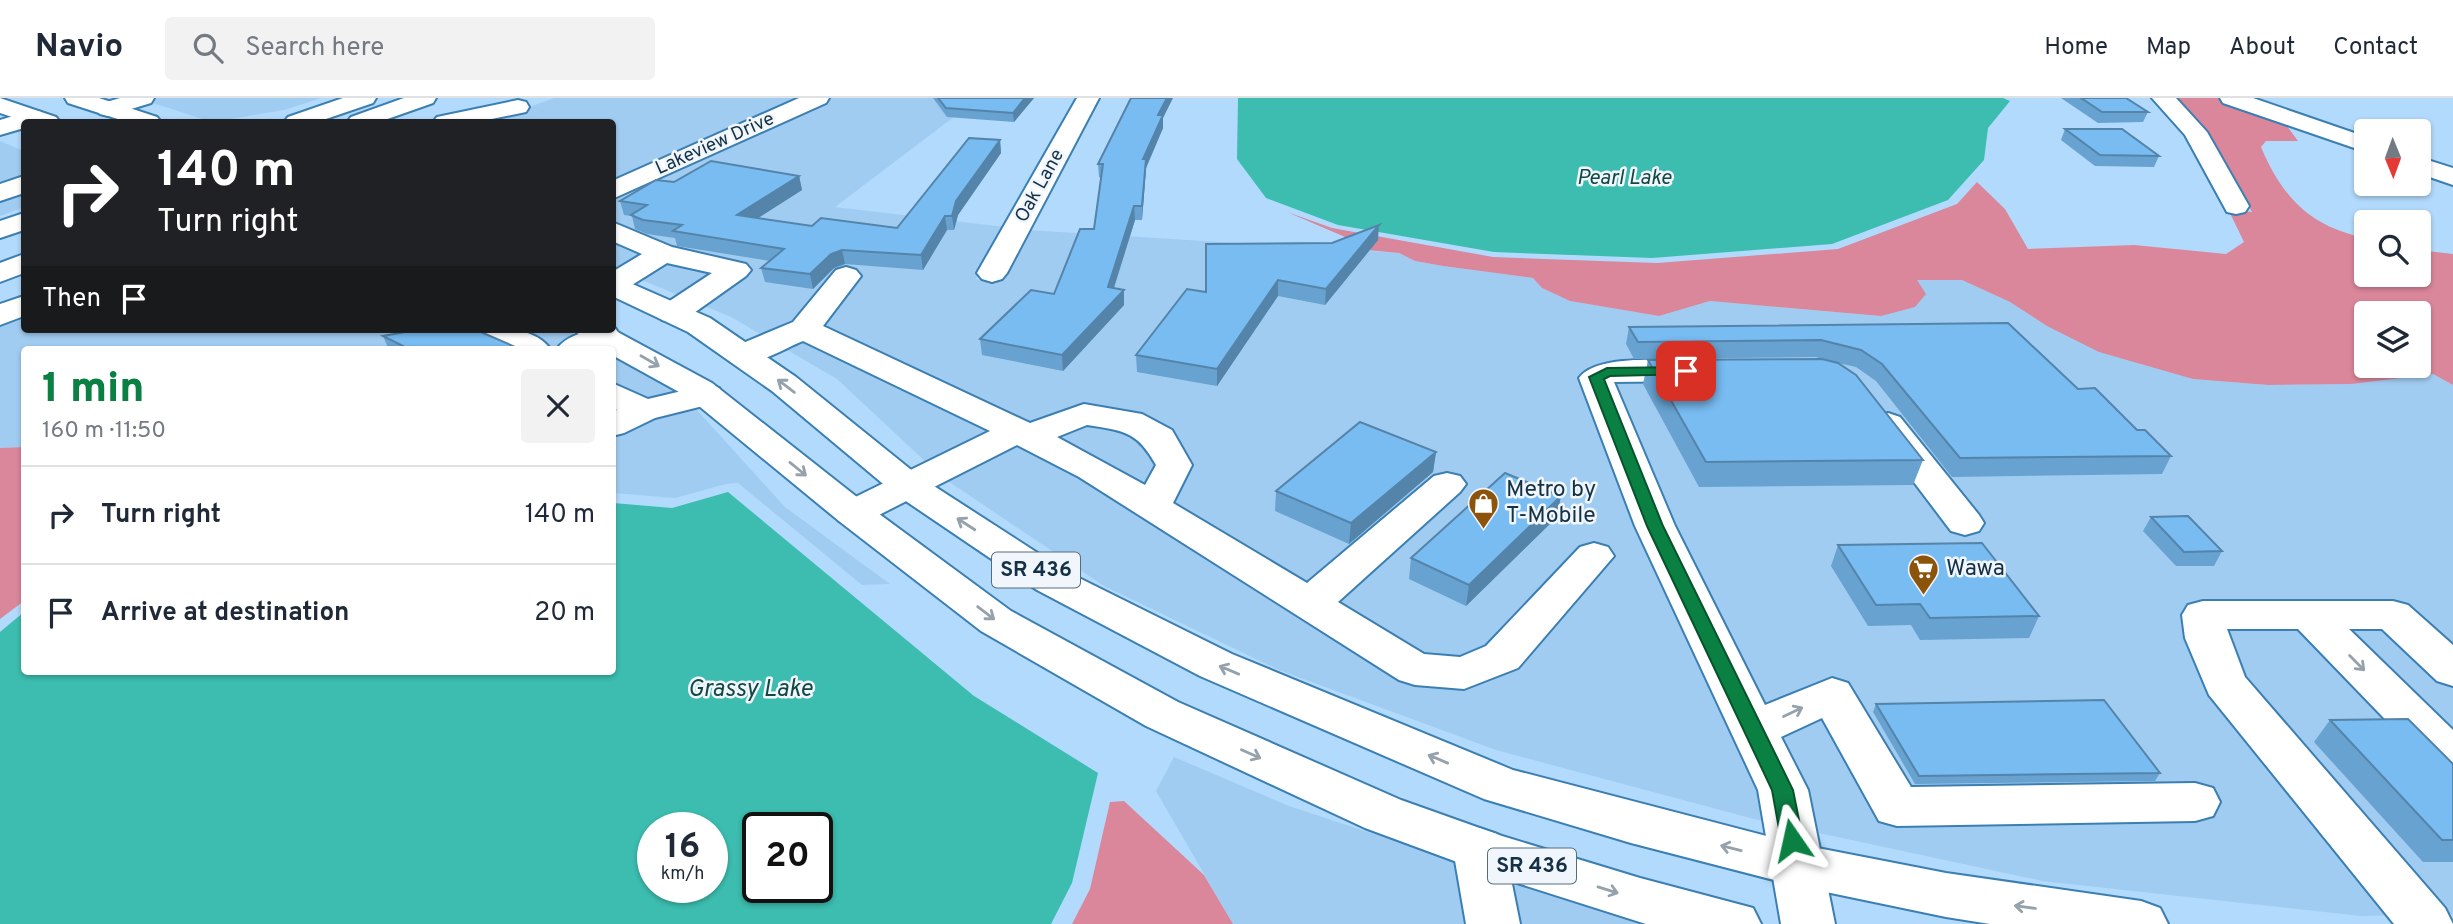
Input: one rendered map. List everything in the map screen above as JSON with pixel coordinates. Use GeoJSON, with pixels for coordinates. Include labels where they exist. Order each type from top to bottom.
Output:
{"type":"FeatureCollection","features":[{"type":"Feature","properties":{"kind":"main road"},"geometry":{"type":"LineString","coordinates":[[76,98],[140,119]]}},
{"type":"Feature","properties":{"kind":"main road"},"geometry":{"type":"LineString","coordinates":[[108,109],[143,98]]}},
{"type":"Feature","properties":{"kind":"main road"},"geometry":{"type":"LineString","coordinates":[[305,119],[365,98]]}},
{"type":"Feature","properties":{"kind":"main road"},"geometry":{"type":"LineString","coordinates":[[349,119],[376,98]]}},
{"type":"Feature","properties":{"kind":"main road"},"geometry":{"type":"LineString","coordinates":[[486,119],[543,98]]}},
{"type":"Feature","properties":{"kind":"main road","name":"Lakeview Drive"},"geometry":{"type":"LineString","coordinates":[[616,189],[653,172],[688,178],[730,156],[703,150],[818,98]]}},
{"type":"Feature","properties":{"kind":"main road","name":"Oak Lane"},"geometry":{"type":"LineString","coordinates":[[992,273],[1088,98]]}},
{"type":"Feature","properties":{"kind":"main road"},"geometry":{"type":"LineString","coordinates":[[2163,98],[2195,132],[2236,206]]}},
{"type":"Feature","properties":{"kind":"main road"},"geometry":{"type":"LineString","coordinates":[[2231,98],[2354,141]]}},
{"type":"Feature","properties":{"kind":"main road"},"geometry":{"type":"LineString","coordinates":[[372,119],[439,104],[518,107]]}},
{"type":"Feature","properties":{"kind":"main road"},"geometry":{"type":"LineString","coordinates":[[402,119],[439,104]]}},
{"type":"Feature","properties":{"kind":"main road"},"geometry":{"type":"LineString","coordinates":[[0,105],[37,119]]}},
{"type":"Feature","properties":{"kind":"main road"},"geometry":{"type":"LineString","coordinates":[[0,128],[21,124]]}},
{"type":"Feature","properties":{"kind":"main road"},"geometry":{"type":"LineString","coordinates":[[2431,169],[2453,177]]}},
{"type":"Feature","properties":{"kind":"main road"},"geometry":{"type":"LineString","coordinates":[[0,172],[21,176]]}},
{"type":"Feature","properties":{"kind":"main road"},"geometry":{"type":"LineString","coordinates":[[0,193],[21,185]]}},
{"type":"Feature","properties":{"kind":"main road"},"geometry":{"type":"LineString","coordinates":[[0,230],[21,222]]}},
{"type":"Feature","properties":{"kind":"main road"},"geometry":{"type":"LineString","coordinates":[[616,232],[663,253],[736,270],[673,313]]}},
{"type":"Feature","properties":{"kind":"main road"},"geometry":{"type":"LineString","coordinates":[[0,240],[21,235]]}},
{"type":"Feature","properties":{"kind":"main road"},"geometry":{"type":"LineString","coordinates":[[616,282],[663,253]]}},
{"type":"Feature","properties":{"kind":"main road"},"geometry":{"type":"LineString","coordinates":[[742,355],[804,329],[846,276]]}},
{"type":"Feature","properties":{"kind":"main road","name":"SR 436"},"geometry":{"type":"LineString","coordinates":[[616,285],[699,325],[785,384],[907,485],[1052,581],[1229,670],[1501,786],[1631,823],[1797,865],[1945,895],[2141,924]]}},
{"type":"Feature","properties":{"kind":"main road"},"geometry":{"type":"LineString","coordinates":[[804,329],[1023,433],[1091,469],[1415,669],[1464,673],[1502,657],[1594,556]]}},
{"type":"Feature","properties":{"kind":"main road"},"geometry":{"type":"LineString","coordinates":[[499,333],[526,346]]}},
{"type":"Feature","properties":{"kind":"main road"},"geometry":{"type":"LineString","coordinates":[[578,346],[596,333]]}},
{"type":"Feature","properties":{"kind":"main road","name":"SR 436"},"geometry":{"type":"LineString","coordinates":[[599,333],[707,395],[853,513],[996,621],[1162,714],[1383,814],[1479,849],[1640,900],[1734,924]]}},
{"type":"Feature","properties":{"kind":"main road"},"geometry":{"type":"LineString","coordinates":[[1732,371],[1607,372],[1596,377],[1655,526],[1783,790],[1808,924]]}},
{"type":"Feature","properties":{"kind":"main road"},"geometry":{"type":"LineString","coordinates":[[616,395],[643,410]]}},
{"type":"Feature","properties":{"kind":"main road"},"geometry":{"type":"LineString","coordinates":[[616,424],[643,410],[707,395]]}},
{"type":"Feature","properties":{"kind":"main road"},"geometry":{"type":"LineString","coordinates":[[1870,400],[1965,523]]}},
{"type":"Feature","properties":{"kind":"main road"},"geometry":{"type":"LineString","coordinates":[[853,513],[907,485],[1023,433],[1083,414],[1130,421],[1159,438],[1174,465],[1152,507]]}},
{"type":"Feature","properties":{"kind":"main road"},"geometry":{"type":"LineString","coordinates":[[1308,605],[1447,484]]}},
{"type":"Feature","properties":{"kind":"main road"},"geometry":{"type":"LineString","coordinates":[[2426,924],[2225,684],[2207,638],[2203,615],[2393,615],[2453,670]]}},
{"type":"Feature","properties":{"kind":"main road"},"geometry":{"type":"LineString","coordinates":[[2309,615],[2453,759]]}},
{"type":"Feature","properties":{"kind":"main road"},"geometry":{"type":"LineString","coordinates":[[1754,730],[1832,694],[1897,807],[2195,802]]}},
{"type":"Feature","properties":{"kind":"main road"},"geometry":{"type":"LineString","coordinates":[[1479,849],[1493,924]]}},
{"type":"Feature","properties":{"kind":"shaded area"},"geometry":{"type":"Polygon","coordinates":[[[137,98],[321,98],[284,110],[230,119],[203,119],[137,98]]]}},
{"type":"Feature","properties":{"kind":"shaded area"},"geometry":{"type":"Polygon","coordinates":[[[554,98],[806,98],[616,184],[616,119],[497,119],[554,98]]]}},
{"type":"Feature","properties":{"kind":"shaded area"},"geometry":{"type":"Polygon","coordinates":[[[829,98],[979,98],[835,207],[1005,227],[976,279],[1000,281],[1027,230],[1399,253],[1415,261],[1533,278],[1542,288],[1570,301],[1659,316],[1710,301],[1881,316],[1916,280],[1962,280],[2010,302],[2047,326],[2193,379],[2268,385],[2352,384],[2401,378],[2431,378],[2433,374],[2453,385],[2453,914],[2361,916],[2042,881],[1754,819],[1496,750],[1279,670],[1104,586],[942,477],[837,379],[731,317],[616,269],[616,195],[829,98]]]}},
{"type":"Feature","properties":{"kind":"shaded area"},"geometry":{"type":"Polygon","coordinates":[[[2174,98],[2217,98],[2284,122],[2298,141],[2266,141],[2261,147],[2278,181],[2300,207],[2329,226],[2354,235],[2354,287],[2431,287],[2431,251],[2453,254],[2453,385],[2431,374],[2431,301],[2354,301],[2354,378],[2401,378],[2352,384],[2268,385],[2193,379],[2099,352],[2047,326],[2010,302],[1962,280],[1917,280],[1926,294],[1915,307],[1881,316],[1710,301],[1659,316],[1570,301],[1542,288],[1533,278],[1443,266],[1415,261],[1399,253],[1366,250],[1352,240],[1287,212],[1332,228],[1493,257],[1657,263],[1838,249],[1957,204],[1977,182],[2005,209],[2028,249],[2134,245],[2226,254],[2244,242],[2228,209],[2252,212],[2208,134],[2174,98]]]}},
{"type":"Feature","properties":{"kind":"shaded area"},"geometry":{"type":"Polygon","coordinates":[[[0,141],[21,150],[21,208],[0,216],[0,141]]]}},
{"type":"Feature","properties":{"kind":"shaded area"},"geometry":{"type":"Polygon","coordinates":[[[21,313],[21,333],[572,333],[598,346],[21,346],[21,447],[0,448],[0,322],[21,313]]]}},
{"type":"Feature","properties":{"kind":"shaded area"},"geometry":{"type":"Polygon","coordinates":[[[616,356],[669,386],[696,409],[785,507],[890,584],[862,585],[738,483],[675,498],[616,493],[616,356]]]}},
{"type":"Feature","properties":{"kind":"shaded area"},"geometry":{"type":"Polygon","coordinates":[[[21,447],[21,603],[0,619],[0,448],[21,447]]]}},
{"type":"Feature","properties":{"kind":"shaded area"},"geometry":{"type":"Polygon","coordinates":[[[1174,757],[1289,806],[1646,924],[1233,924],[1156,791],[1174,757]]]}},
{"type":"Feature","properties":{"kind":"shaded area"},"geometry":{"type":"Polygon","coordinates":[[[1124,801],[1204,875],[1233,924],[1072,924],[1090,889],[1110,802],[1124,801]]]}},
{"type":"Feature","properties":{"kind":"water","name":"Pearl Lake"},"geometry":{"type":"Polygon","coordinates":[[[1238,98],[2003,98],[2010,101],[1988,128],[1984,160],[1948,200],[1832,244],[1652,258],[1494,252],[1338,225],[1266,198],[1237,159],[1238,98]]]}},
{"type":"Feature","properties":{"kind":"water","name":"Grassy Lake"},"geometry":{"type":"Polygon","coordinates":[[[728,492],[974,696],[1098,773],[1072,883],[1051,924],[0,924],[0,632],[21,614],[21,675],[616,675],[616,503],[672,508],[728,492]]]}},
{"type":"Feature","properties":{"kind":"building"},"geometry":{"type":"Polygon","coordinates":[[[938,98],[1025,98],[1013,113],[946,108],[938,98]]]}},
{"type":"Feature","properties":{"kind":"building"},"geometry":{"type":"Polygon","coordinates":[[[1131,98],[1167,98],[1158,115],[1163,115],[1143,159],[1146,159],[1142,206],[1134,206],[1108,287],[1124,290],[1062,355],[980,339],[1031,290],[1054,294],[1080,229],[1094,229],[1103,164],[1098,164],[1131,98]]]}},
{"type":"Feature","properties":{"kind":"building"},"geometry":{"type":"Polygon","coordinates":[[[2081,98],[2126,98],[2148,112],[2102,112],[2081,98]]]}},
{"type":"Feature","properties":{"kind":"building"},"geometry":{"type":"Polygon","coordinates":[[[2065,129],[2122,129],[2159,156],[2100,155],[2065,129]]]}},
{"type":"Feature","properties":{"kind":"building"},"geometry":{"type":"Polygon","coordinates":[[[969,138],[1000,140],[956,201],[952,216],[945,216],[921,255],[842,250],[831,254],[810,274],[761,268],[784,249],[673,231],[682,225],[643,220],[631,215],[647,205],[620,201],[656,180],[674,182],[711,161],[799,176],[737,215],[812,226],[821,218],[897,228],[969,138]]]}},
{"type":"Feature","properties":{"kind":"building"},"geometry":{"type":"Polygon","coordinates":[[[1379,225],[1326,289],[1278,280],[1217,369],[1136,355],[1187,289],[1206,292],[1206,244],[1332,243],[1379,225]]]}},
{"type":"Feature","properties":{"kind":"building"},"geometry":{"type":"Polygon","coordinates":[[[2008,323],[2078,389],[2095,388],[2137,430],[2145,430],[2171,456],[1960,458],[1882,364],[1861,350],[1821,340],[1638,342],[1629,327],[2008,323]]]}},
{"type":"Feature","properties":{"kind":"building"},"geometry":{"type":"Polygon","coordinates":[[[400,333],[483,333],[513,346],[403,346],[383,336],[400,333]]]}},
{"type":"Feature","properties":{"kind":"building"},"geometry":{"type":"Polygon","coordinates":[[[1822,359],[1838,363],[1856,375],[1923,460],[1706,462],[1648,360],[1822,359]]]}},
{"type":"Feature","properties":{"kind":"building"},"geometry":{"type":"Polygon","coordinates":[[[1360,422],[1436,452],[1351,523],[1276,491],[1360,422]]]}},
{"type":"Feature","properties":{"kind":"building"},"geometry":{"type":"Polygon","coordinates":[[[1505,473],[1561,496],[1469,585],[1411,558],[1505,473]]]}},
{"type":"Feature","properties":{"kind":"building"},"geometry":{"type":"Polygon","coordinates":[[[2188,516],[2222,551],[2184,552],[2151,517],[2188,516]]]}},
{"type":"Feature","properties":{"kind":"building"},"geometry":{"type":"Polygon","coordinates":[[[1982,543],[2039,616],[1930,618],[1920,604],[1876,605],[1838,545],[1982,543]]]}},
{"type":"Feature","properties":{"kind":"building"},"geometry":{"type":"Polygon","coordinates":[[[2104,700],[2160,773],[1919,776],[1876,704],[2104,700]]]}},
{"type":"Feature","properties":{"kind":"building"},"geometry":{"type":"Polygon","coordinates":[[[2408,719],[2453,764],[2453,840],[2442,840],[2330,720],[2408,719]]]}},
{"type":"Feature","properties":{"kind":"place","name":"Metro by T-Mobile"},"geometry":{"type":"Point","coordinates":[1483,530]}},
{"type":"Feature","properties":{"kind":"place","name":"Wawa"},"geometry":{"type":"Point","coordinates":[1923,596]}},
{"type":"Feature","properties":{"kind":"route"},"geometry":{"type":"LineString","coordinates":[[1686,371],[1607,372],[1596,377],[1655,526],[1783,790],[1792,840]]}}]}
